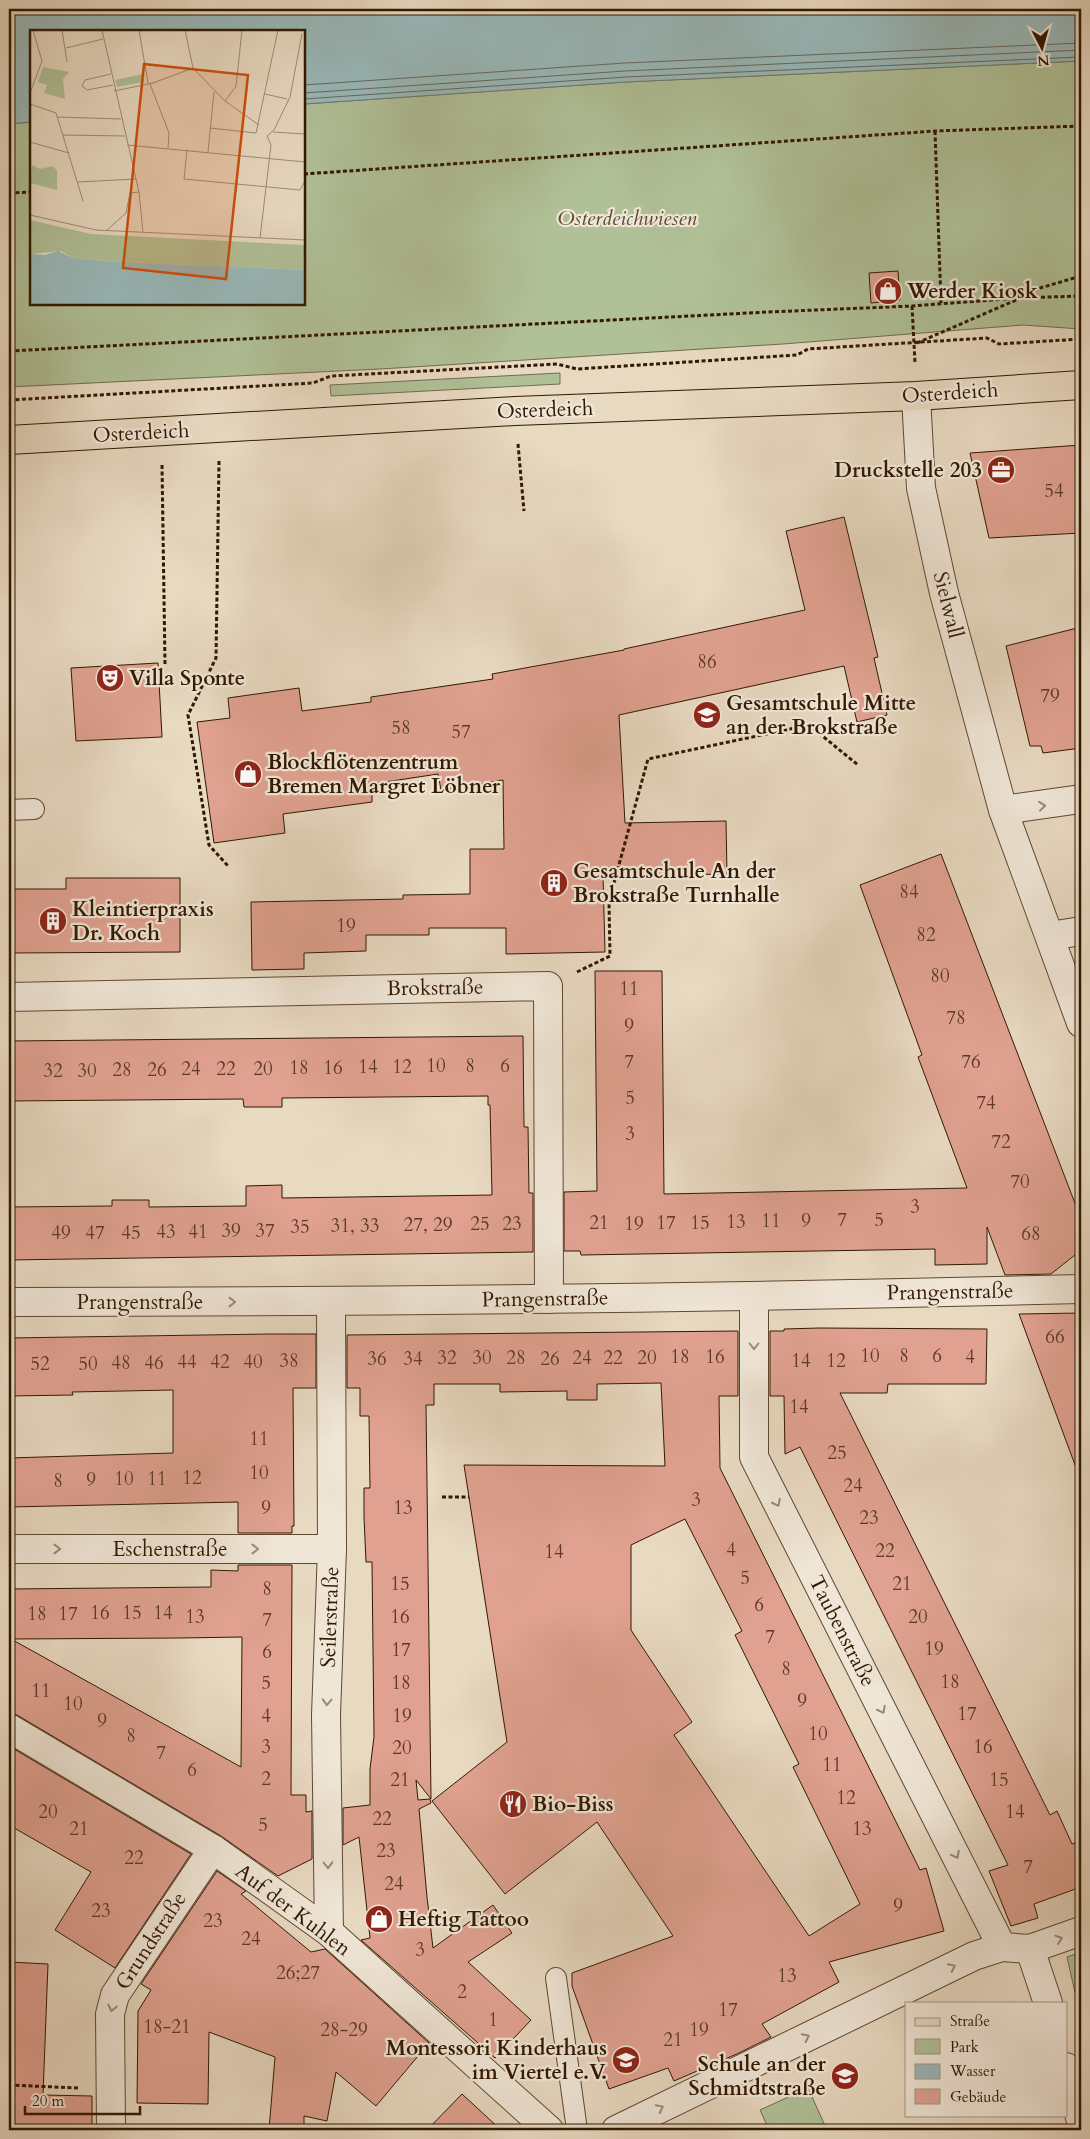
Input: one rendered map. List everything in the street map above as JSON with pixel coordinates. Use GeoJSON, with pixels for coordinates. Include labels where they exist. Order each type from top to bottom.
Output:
{"type":"FeatureCollection","features":[{"type":"Feature","properties":{"kind":"main road","name":"Osterdeich"},"geometry":{"type":"LineString","coordinates":[[9,440],[515,411],[916,396],[1081,385]]}},
{"type":"Feature","properties":{"kind":"street","name":"Sielwall"},"geometry":{"type":"LineString","coordinates":[[916,396],[921,488],[944,593],[1003,810],[1081,1023]]}},
{"type":"Feature","properties":{"kind":"street"},"geometry":{"type":"LineString","coordinates":[[1003,810],[1081,799]]}},
{"type":"Feature","properties":{"kind":"street"},"geometry":{"type":"LineString","coordinates":[[1050,936],[1081,931]]}},
{"type":"Feature","properties":{"kind":"street"},"geometry":{"type":"LineString","coordinates":[[548,986],[549,1299]]}},
{"type":"Feature","properties":{"kind":"street","name":"Brokstraße"},"geometry":{"type":"LineString","coordinates":[[9,997],[548,986]]}},
{"type":"Feature","properties":{"kind":"street","name":"Prangenstraße"},"geometry":{"type":"LineString","coordinates":[[9,1302],[331,1302],[754,1297],[1081,1289]]}},
{"type":"Feature","properties":{"kind":"street","name":"Taubenstraße"},"geometry":{"type":"LineString","coordinates":[[754,1297],[754,1457],[1002,1947]]}},
{"type":"Feature","properties":{"kind":"street","name":"Seilerstraße"},"geometry":{"type":"LineString","coordinates":[[329,1932],[326,1715],[332,1549],[331,1302]]}},
{"type":"Feature","properties":{"kind":"street","name":"Eschenstraße"},"geometry":{"type":"LineString","coordinates":[[9,1549],[332,1549]]}},
{"type":"Feature","properties":{"kind":"street","name":"Auf der Kuhlen"},"geometry":{"type":"LineString","coordinates":[[9,1728],[212,1849],[329,1932],[549,2130]]}},
{"type":"Feature","properties":{"kind":"street","name":"Grundstraße"},"geometry":{"type":"LineString","coordinates":[[111,2130],[110,2014],[115,1994],[212,1849]]}},
{"type":"Feature","properties":{"kind":"street"},"geometry":{"type":"LineString","coordinates":[[616,2130],[974,1956],[1002,1947],[1030,1949],[1081,1931]]}},
{"type":"Feature","properties":{"kind":"street"},"geometry":{"type":"LineString","coordinates":[[1030,1949],[1048,2002]]}},
{"type":"Feature","properties":{"kind":"street"},"geometry":{"type":"LineString","coordinates":[[1068,2074],[1081,2121]]}},
{"type":"Feature","properties":{"kind":"lane"},"geometry":{"type":"LineString","coordinates":[[9,810],[34,809]]}},
{"type":"Feature","properties":{"kind":"lane"},"geometry":{"type":"LineString","coordinates":[[556,1978],[577,2130]]}},
{"type":"Feature","properties":{"kind":"path"},"geometry":{"type":"LineString","coordinates":[[305,174],[935,131],[1081,126]]}},
{"type":"Feature","properties":{"kind":"path"},"geometry":{"type":"LineString","coordinates":[[935,131],[941,303]]}},
{"type":"Feature","properties":{"kind":"path"},"geometry":{"type":"LineString","coordinates":[[9,193],[30,192]]}},
{"type":"Feature","properties":{"kind":"path"},"geometry":{"type":"LineString","coordinates":[[914,344],[1040,288],[1081,276]]}},
{"type":"Feature","properties":{"kind":"path"},"geometry":{"type":"LineString","coordinates":[[9,350],[1081,296]]}},
{"type":"Feature","properties":{"kind":"path"},"geometry":{"type":"LineString","coordinates":[[912,306],[914,344]]}},
{"type":"Feature","properties":{"kind":"path"},"geometry":{"type":"LineString","coordinates":[[9,400],[313,383],[331,376],[557,364],[577,369],[797,355],[808,349],[914,344],[987,338],[999,344],[1081,339]]}},
{"type":"Feature","properties":{"kind":"path"},"geometry":{"type":"LineString","coordinates":[[515,411],[524,511]]}},
{"type":"Feature","properties":{"kind":"path"},"geometry":{"type":"LineString","coordinates":[[219,466],[216,658],[188,715],[209,845],[228,866]]}},
{"type":"Feature","properties":{"kind":"path"},"geometry":{"type":"LineString","coordinates":[[162,468],[165,664]]}},
{"type":"Feature","properties":{"kind":"path"},"geometry":{"type":"LineString","coordinates":[[548,986],[610,956],[609,901],[648,759],[809,725],[858,765]]}},
{"type":"Feature","properties":{"kind":"path"},"geometry":{"type":"LineString","coordinates":[[442,1497],[469,1497]]}},
{"type":"Feature","properties":{"kind":"path"},"geometry":{"type":"LineString","coordinates":[[9,2085],[111,2089]]}},
{"type":"Feature","properties":{"kind":"green space","name":"Osterdeichwiesen"},"geometry":{"type":"Polygon","coordinates":[[[1081,61],[1081,329],[1023,325],[783,344],[380,369],[9,387],[9,124],[30,122],[30,305],[305,305],[305,104],[626,82],[1081,61]]]}},
{"type":"Feature","properties":{"kind":"green space"},"geometry":{"type":"Polygon","coordinates":[[[560,373],[560,384],[331,396],[330,385],[560,373]]]}},
{"type":"Feature","properties":{"kind":"green space"},"geometry":{"type":"Polygon","coordinates":[[[1081,1952],[1081,2019],[1067,1957],[1081,1952]]]}},
{"type":"Feature","properties":{"kind":"green space"},"geometry":{"type":"Polygon","coordinates":[[[808,2088],[827,2130],[769,2130],[760,2110],[808,2088]]]}},
{"type":"Feature","properties":{"kind":"water"},"geometry":{"type":"Polygon","coordinates":[[[9,9],[1081,9],[1081,61],[626,82],[305,104],[305,30],[30,30],[30,122],[9,124],[9,9]]]}},
{"type":"Feature","properties":{"kind":"building"},"geometry":{"type":"Polygon","coordinates":[[[898,271],[900,300],[871,303],[869,273],[898,271]]]}},
{"type":"Feature","properties":{"kind":"building"},"geometry":{"type":"Polygon","coordinates":[[[1081,445],[1081,533],[989,538],[970,453],[1081,445]]]}},
{"type":"Feature","properties":{"kind":"building"},"geometry":{"type":"Polygon","coordinates":[[[844,517],[878,657],[874,658],[887,715],[857,722],[844,666],[619,715],[625,823],[726,821],[727,874],[603,876],[605,952],[506,954],[506,928],[429,928],[429,935],[366,935],[366,951],[304,953],[304,969],[252,970],[251,902],[403,899],[403,895],[470,894],[470,849],[504,849],[503,780],[441,790],[438,774],[372,784],[372,802],[283,814],[285,833],[214,843],[197,722],[230,718],[228,698],[299,688],[302,711],[371,702],[371,697],[493,679],[492,674],[624,650],[805,610],[786,531],[844,517]]]}},
{"type":"Feature","properties":{"kind":"building"},"geometry":{"type":"Polygon","coordinates":[[[1081,627],[1081,748],[1043,753],[1041,746],[1030,746],[1006,646],[1081,627]]]}},
{"type":"Feature","properties":{"kind":"building"},"geometry":{"type":"Polygon","coordinates":[[[158,663],[162,737],[76,741],[71,668],[158,663]]]}},
{"type":"Feature","properties":{"kind":"building"},"geometry":{"type":"Polygon","coordinates":[[[941,854],[1081,1219],[1081,1245],[1078,1247],[1080,1251],[1051,1274],[1005,1275],[987,1227],[987,1264],[935,1265],[935,1249],[581,1255],[580,1251],[564,1251],[564,1192],[597,1191],[595,971],[662,971],[664,1194],[967,1188],[918,1057],[922,1055],[860,885],[941,854]]]}},
{"type":"Feature","properties":{"kind":"building"},"geometry":{"type":"Polygon","coordinates":[[[66,878],[180,878],[180,952],[9,953],[9,889],[66,889],[66,878]]]}},
{"type":"Feature","properties":{"kind":"building"},"geometry":{"type":"Polygon","coordinates":[[[523,1036],[524,1127],[528,1127],[529,1193],[533,1193],[533,1252],[9,1260],[9,1207],[112,1206],[112,1200],[149,1200],[149,1207],[246,1206],[246,1186],[282,1185],[282,1198],[492,1195],[490,1105],[488,1105],[488,1096],[282,1098],[282,1107],[244,1107],[243,1099],[9,1101],[9,1041],[523,1036]]]}},
{"type":"Feature","properties":{"kind":"building"},"geometry":{"type":"Polygon","coordinates":[[[1081,1313],[1081,1472],[1078,1473],[1019,1314],[1081,1313]]]}},
{"type":"Feature","properties":{"kind":"building"},"geometry":{"type":"Polygon","coordinates":[[[819,1328],[987,1329],[986,1384],[888,1384],[887,1393],[840,1393],[1050,1815],[1057,1811],[1072,1844],[1081,1840],[1081,1887],[1034,1904],[1038,1918],[1011,1926],[989,1871],[1008,1865],[800,1447],[785,1454],[784,1396],[770,1396],[770,1331],[819,1328]]]}},
{"type":"Feature","properties":{"kind":"building"},"geometry":{"type":"Polygon","coordinates":[[[738,1331],[738,1396],[719,1396],[720,1468],[920,1870],[926,1868],[944,1931],[829,1962],[839,1982],[762,2024],[771,2037],[739,2053],[674,2081],[668,2068],[609,2089],[572,1986],[572,1973],[673,1936],[597,1822],[505,1894],[432,1801],[507,1742],[464,1465],[665,1466],[661,1383],[597,1384],[597,1400],[567,1400],[567,1391],[500,1392],[500,1384],[434,1384],[434,1405],[426,1405],[431,1799],[416,1780],[418,1800],[430,1799],[431,1803],[419,1809],[433,1948],[493,1905],[512,1933],[468,1962],[531,2020],[495,2058],[361,1940],[370,1938],[359,1837],[343,1845],[343,1808],[370,1805],[370,1769],[374,1737],[372,1562],[366,1562],[364,1517],[364,1488],[370,1488],[369,1416],[360,1416],[360,1388],[347,1388],[347,1335],[738,1331]],[[685,1519],[631,1545],[631,1630],[692,1722],[674,1735],[809,1936],[860,1904],[793,1767],[799,1764],[735,1635],[742,1631],[685,1519]]]}},
{"type":"Feature","properties":{"kind":"building"},"geometry":{"type":"Polygon","coordinates":[[[316,1334],[316,1388],[293,1388],[294,1526],[292,1526],[292,1533],[238,1533],[238,1502],[9,1507],[9,1458],[173,1453],[173,1390],[72,1392],[73,1395],[9,1396],[9,1338],[316,1334]]]}},
{"type":"Feature","properties":{"kind":"building"},"geometry":{"type":"Polygon","coordinates":[[[238,1565],[292,1565],[291,1795],[306,1795],[306,1812],[312,1811],[312,1859],[278,1876],[221,1836],[9,1712],[9,1589],[211,1587],[211,1570],[238,1571],[238,1565]],[[242,1637],[11,1639],[241,1767],[242,1637]]]}},
{"type":"Feature","properties":{"kind":"building"},"geometry":{"type":"Polygon","coordinates":[[[9,1746],[191,1854],[115,1968],[55,1930],[91,1872],[9,1825],[9,1746]]]}},
{"type":"Feature","properties":{"kind":"building"},"geometry":{"type":"Polygon","coordinates":[[[217,1871],[246,1891],[241,1894],[311,1952],[325,1949],[429,2043],[376,2106],[336,2072],[327,2121],[304,2116],[304,2130],[269,2130],[275,2057],[209,2032],[208,2104],[137,2103],[138,2011],[151,1990],[141,1984],[217,1871]]]}},
{"type":"Feature","properties":{"kind":"building"},"geometry":{"type":"Polygon","coordinates":[[[9,1962],[48,1964],[43,2095],[92,2096],[92,2130],[9,2130],[9,1962]]]}},
{"type":"Feature","properties":{"kind":"building"},"geometry":{"type":"Polygon","coordinates":[[[462,2094],[501,2130],[427,2130],[462,2094]]]}},
{"type":"Feature","properties":{"kind":"place","name":"Werder Kiosk"},"geometry":{"type":"Point","coordinates":[888,291]}},
{"type":"Feature","properties":{"kind":"place","name":"Druckstelle 203"},"geometry":{"type":"Point","coordinates":[1001,470]}},
{"type":"Feature","properties":{"kind":"place","name":"Villa Sponte"},"geometry":{"type":"Point","coordinates":[110,678]}},
{"type":"Feature","properties":{"kind":"place","name":"Gesamtschule Mitte an der Brokstraße"},"geometry":{"type":"Point","coordinates":[707,715]}},
{"type":"Feature","properties":{"kind":"place","name":"Blockflötenzentrum Bremen Margret Löbner"},"geometry":{"type":"Point","coordinates":[248,774]}},
{"type":"Feature","properties":{"kind":"place","name":"Gesamtschule An der Brokstraße Turnhalle"},"geometry":{"type":"Point","coordinates":[554,883]}},
{"type":"Feature","properties":{"kind":"place","name":"Kleintierpraxis Dr. Koch"},"geometry":{"type":"Point","coordinates":[53,921]}},
{"type":"Feature","properties":{"kind":"place","name":"Bio-Biss"},"geometry":{"type":"Point","coordinates":[513,1804]}},
{"type":"Feature","properties":{"kind":"place","name":"Heftig Tattoo"},"geometry":{"type":"Point","coordinates":[379,1919]}},
{"type":"Feature","properties":{"kind":"place","name":"Montessori Kinderhaus im Viertel e.V."},"geometry":{"type":"Point","coordinates":[626,2060]}},
{"type":"Feature","properties":{"kind":"place","name":"Schule an der Schmidtstraße"},"geometry":{"type":"Point","coordinates":[845,2076]}}]}
